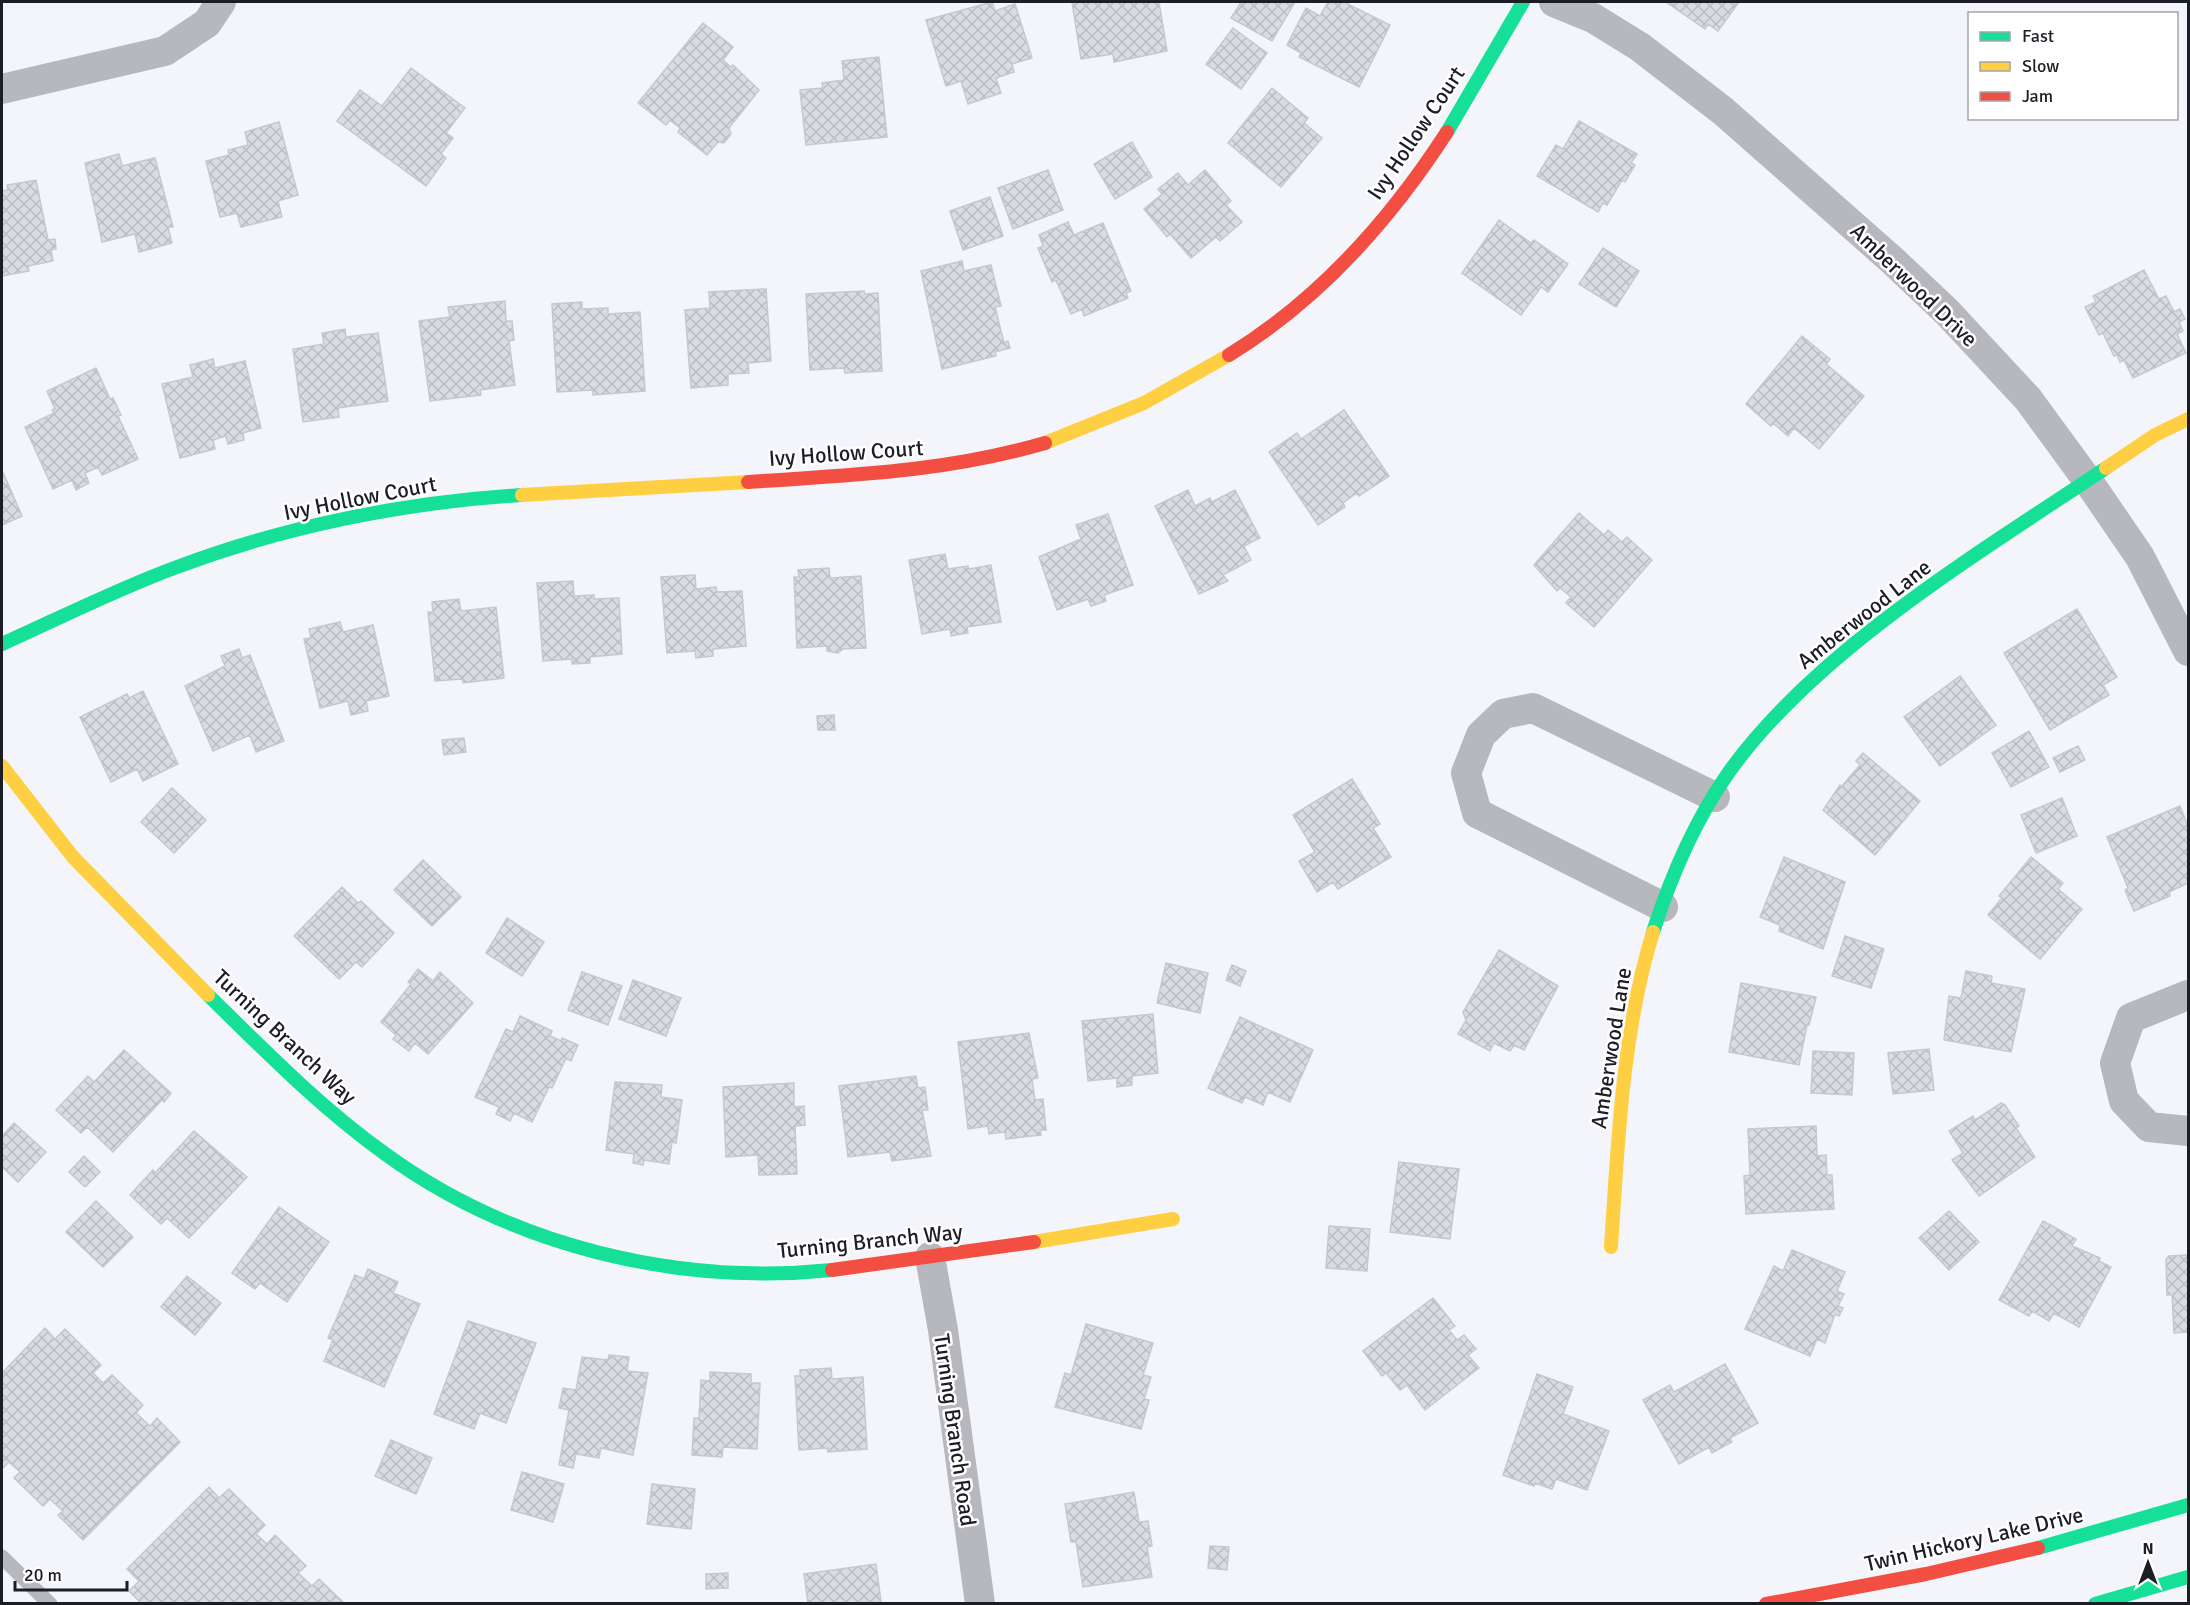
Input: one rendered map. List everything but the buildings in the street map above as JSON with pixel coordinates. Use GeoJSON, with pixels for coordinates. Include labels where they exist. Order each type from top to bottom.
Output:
{"type":"FeatureCollection","features":[{"type":"Feature","properties":{"kind":"street"},"geometry":{"type":"LineString","coordinates":[[2,89],[165,51],[207,23],[221,2]]}},
{"type":"Feature","properties":{"kind":"street","name":"Ivy Hollow Court"},"geometry":{"type":"LineString","coordinates":[[2,644],[176,567],[259,540],[364,515],[471,498],[908,472],[970,462],[1044,443],[1115,418],[1184,384],[1251,340],[1298,304],[1354,252],[1395,205],[1439,144],[1523,2]]}},
{"type":"Feature","properties":{"kind":"street","name":"Amberwood Drive"},"geometry":{"type":"LineString","coordinates":[[1554,2],[1593,18],[1640,47],[1723,111],[1893,261],[1947,312],[2028,399],[2088,481],[2140,557],[2188,651]]}},
{"type":"Feature","properties":{"kind":"street","name":"Amberwood Lane"},"geometry":{"type":"LineString","coordinates":[[1611,1247],[1619,1116],[1642,971],[1664,907],[1694,832],[1729,773],[1760,734],[1814,678],[1873,629],[2155,435],[2188,418]]}},
{"type":"Feature","properties":{"kind":"street"},"geometry":{"type":"LineString","coordinates":[[1664,907],[1477,813],[1466,773],[1481,735],[1503,714],[1533,708],[1715,797]]}},
{"type":"Feature","properties":{"kind":"street","name":"Turning Branch Way"},"geometry":{"type":"LineString","coordinates":[[2,766],[56,837],[144,930],[300,1086],[387,1156],[469,1204],[536,1232],[603,1253],[673,1267],[756,1274],[828,1271],[1173,1219]]}},
{"type":"Feature","properties":{"kind":"street"},"geometry":{"type":"LineString","coordinates":[[2188,995],[2131,1018],[2115,1063],[2124,1101],[2149,1127],[2188,1131]]}},
{"type":"Feature","properties":{"kind":"street","name":"Turning Branch Road"},"geometry":{"type":"LineString","coordinates":[[930,1257],[939,1319],[943,1330],[980,1604]]}},
{"type":"Feature","properties":{"kind":"street","name":"Twin Hickory Lake Drive"},"geometry":{"type":"LineString","coordinates":[[1766,1604],[1876,1585],[2010,1554],[2188,1505]]}},
{"type":"Feature","properties":{"kind":"street"},"geometry":{"type":"LineString","coordinates":[[2094,1604],[2188,1577]]}},
{"type":"Feature","properties":{"kind":"lane"},"geometry":{"type":"LineString","coordinates":[[2,1557],[50,1604]]}},
{"type":"Feature","properties":{"kind":"traffic: fast"},"geometry":{"type":"LineString","coordinates":[[1447,132],[1523,2]]}},
{"type":"Feature","properties":{"kind":"traffic: fast"},"geometry":{"type":"LineString","coordinates":[[1653,932],[1676,869],[1705,809],[1729,772],[1765,727],[1807,685],[1904,605],[1955,568],[2106,468]]}},
{"type":"Feature","properties":{"kind":"traffic: fast"},"geometry":{"type":"LineString","coordinates":[[2,644],[155,576],[218,552],[261,539],[391,510],[434,503],[522,495]]}},
{"type":"Feature","properties":{"kind":"traffic: fast"},"geometry":{"type":"LineString","coordinates":[[208,995],[337,1117],[384,1153],[433,1185],[486,1213],[541,1235],[598,1252],[656,1265],[714,1272],[773,1273],[832,1270]]}},
{"type":"Feature","properties":{"kind":"traffic: fast"},"geometry":{"type":"LineString","coordinates":[[2038,1548],[2188,1505]]}},
{"type":"Feature","properties":{"kind":"traffic: fast"},"geometry":{"type":"LineString","coordinates":[[2095,1604],[2188,1577]]}},
{"type":"Feature","properties":{"kind":"traffic: slow"},"geometry":{"type":"LineString","coordinates":[[1045,443],[1144,403],[1229,355]]}},
{"type":"Feature","properties":{"kind":"traffic: slow"},"geometry":{"type":"LineString","coordinates":[[2106,468],[2155,435],[2188,419]]}},
{"type":"Feature","properties":{"kind":"traffic: slow"},"geometry":{"type":"LineString","coordinates":[[522,495],[748,482]]}},
{"type":"Feature","properties":{"kind":"traffic: slow"},"geometry":{"type":"LineString","coordinates":[[2,766],[73,857],[208,995]]}},
{"type":"Feature","properties":{"kind":"traffic: slow"},"geometry":{"type":"LineString","coordinates":[[1611,1247],[1619,1128],[1628,1048],[1634,1009],[1653,932]]}},
{"type":"Feature","properties":{"kind":"traffic: slow"},"geometry":{"type":"LineString","coordinates":[[1034,1242],[1173,1219]]}},
{"type":"Feature","properties":{"kind":"traffic: jam"},"geometry":{"type":"LineString","coordinates":[[1229,355],[1293,309],[1350,256],[1402,196],[1447,132]]}},
{"type":"Feature","properties":{"kind":"traffic: jam"},"geometry":{"type":"LineString","coordinates":[[748,482],[898,471],[1008,453],[1045,443]]}},
{"type":"Feature","properties":{"kind":"traffic: jam"},"geometry":{"type":"LineString","coordinates":[[832,1270],[1034,1242]]}},
{"type":"Feature","properties":{"kind":"traffic: jam"},"geometry":{"type":"LineString","coordinates":[[1766,1604],[1926,1574],[2038,1548]]}}]}
